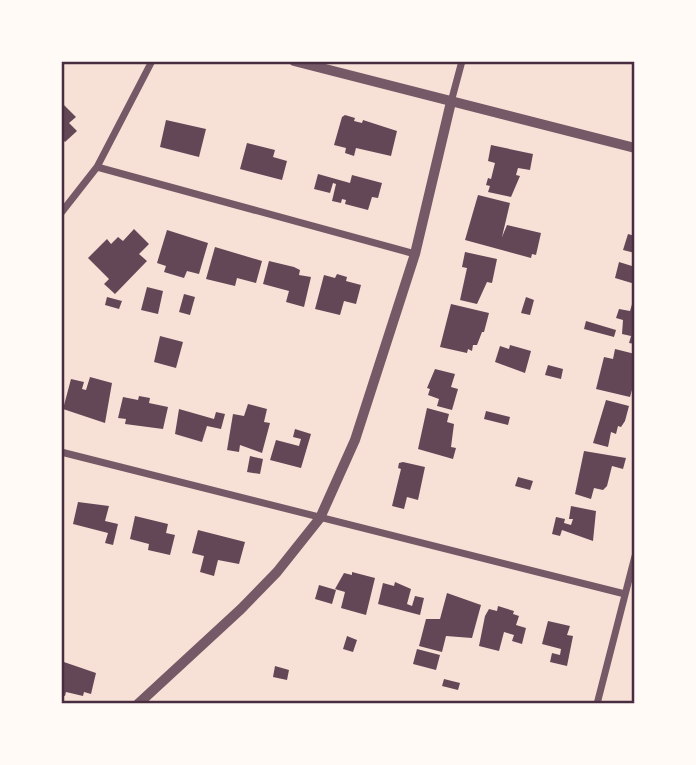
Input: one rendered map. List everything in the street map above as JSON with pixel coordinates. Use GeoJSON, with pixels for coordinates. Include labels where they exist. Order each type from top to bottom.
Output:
{"type":"FeatureCollection","features":[{"type":"Feature","properties":{"kind":"street"},"geometry":{"type":"LineString","coordinates":[[61,213],[97,167],[152,61]]}},
{"type":"Feature","properties":{"kind":"street"},"geometry":{"type":"LineString","coordinates":[[294,61],[635,148]]}},
{"type":"Feature","properties":{"kind":"street"},"geometry":{"type":"LineString","coordinates":[[138,704],[241,609],[277,572],[320,518],[355,440],[415,254],[462,61]]}},
{"type":"Feature","properties":{"kind":"street"},"geometry":{"type":"LineString","coordinates":[[97,167],[415,254]]}},
{"type":"Feature","properties":{"kind":"street"},"geometry":{"type":"LineString","coordinates":[[61,452],[625,594]]}},
{"type":"Feature","properties":{"kind":"street"},"geometry":{"type":"LineString","coordinates":[[597,704],[635,555]]}},
{"type":"Feature","properties":{"kind":"building"},"geometry":{"type":"Polygon","coordinates":[[[61,102],[76,117],[69,123],[77,131],[65,142],[61,138],[61,102]]]}},
{"type":"Feature","properties":{"kind":"building"},"geometry":{"type":"Polygon","coordinates":[[[345,115],[355,118],[354,121],[362,123],[363,120],[397,131],[391,156],[356,148],[354,156],[345,153],[346,148],[334,145],[342,117],[345,115]]]}},
{"type":"Feature","properties":{"kind":"building"},"geometry":{"type":"Polygon","coordinates":[[[166,120],[206,129],[199,157],[160,147],[166,120]]]}},
{"type":"Feature","properties":{"kind":"building"},"geometry":{"type":"Polygon","coordinates":[[[247,143],[275,150],[273,157],[287,161],[282,180],[240,169],[247,143]]]}},
{"type":"Feature","properties":{"kind":"building"},"geometry":{"type":"Polygon","coordinates":[[[491,145],[533,154],[530,170],[518,168],[516,175],[520,176],[511,197],[488,192],[490,186],[486,185],[488,178],[491,179],[495,163],[488,161],[491,145]]]}},
{"type":"Feature","properties":{"kind":"building"},"geometry":{"type":"Polygon","coordinates":[[[318,174],[350,183],[352,175],[382,183],[378,198],[372,197],[368,210],[345,204],[346,200],[342,199],[341,203],[332,201],[336,184],[333,183],[330,193],[314,189],[318,174]]]}},
{"type":"Feature","properties":{"kind":"building"},"geometry":{"type":"Polygon","coordinates":[[[478,195],[510,203],[502,237],[507,225],[541,233],[536,255],[532,254],[531,258],[465,240],[478,195]]]}},
{"type":"Feature","properties":{"kind":"building"},"geometry":{"type":"Polygon","coordinates":[[[134,229],[149,244],[139,254],[147,261],[115,294],[104,284],[109,279],[88,258],[107,239],[111,244],[118,237],[123,241],[134,229]]]}},
{"type":"Feature","properties":{"kind":"building"},"geometry":{"type":"Polygon","coordinates":[[[167,230],[208,243],[199,274],[187,271],[184,278],[164,272],[166,266],[157,263],[167,230]]]}},
{"type":"Feature","properties":{"kind":"building"},"geometry":{"type":"Polygon","coordinates":[[[628,234],[635,236],[635,253],[623,250],[628,234]]]}},
{"type":"Feature","properties":{"kind":"building"},"geometry":{"type":"Polygon","coordinates":[[[215,247],[262,261],[256,283],[237,278],[235,286],[206,279],[215,247]]]}},
{"type":"Feature","properties":{"kind":"building"},"geometry":{"type":"Polygon","coordinates":[[[465,252],[497,259],[492,283],[487,282],[477,304],[460,300],[467,268],[462,267],[465,252]]]}},
{"type":"Feature","properties":{"kind":"building"},"geometry":{"type":"Polygon","coordinates":[[[635,260],[635,284],[615,278],[619,262],[632,266],[635,260]]]}},
{"type":"Feature","properties":{"kind":"building"},"geometry":{"type":"Polygon","coordinates":[[[269,261],[294,267],[300,270],[299,275],[311,277],[304,307],[286,302],[289,291],[263,284],[269,261]]]}},
{"type":"Feature","properties":{"kind":"building"},"geometry":{"type":"Polygon","coordinates":[[[337,274],[347,277],[346,281],[361,285],[356,304],[344,301],[340,315],[315,309],[324,275],[335,278],[337,274]]]}},
{"type":"Feature","properties":{"kind":"building"},"geometry":{"type":"Polygon","coordinates":[[[147,287],[163,291],[158,314],[141,310],[147,287]]]}},
{"type":"Feature","properties":{"kind":"building"},"geometry":{"type":"Polygon","coordinates":[[[184,294],[195,297],[190,315],[179,312],[184,294]]]}},
{"type":"Feature","properties":{"kind":"building"},"geometry":{"type":"Polygon","coordinates":[[[635,294],[635,344],[629,343],[631,336],[622,334],[623,320],[616,318],[619,309],[630,311],[635,294]]]}},
{"type":"Feature","properties":{"kind":"building"},"geometry":{"type":"Polygon","coordinates":[[[107,297],[122,301],[119,309],[105,305],[107,297]]]}},
{"type":"Feature","properties":{"kind":"building"},"geometry":{"type":"Polygon","coordinates":[[[526,297],[534,300],[530,315],[521,313],[526,297]]]}},
{"type":"Feature","properties":{"kind":"building"},"geometry":{"type":"Polygon","coordinates":[[[451,304],[489,313],[477,345],[473,345],[472,351],[468,349],[467,353],[440,347],[451,304]]]}},
{"type":"Feature","properties":{"kind":"building"},"geometry":{"type":"Polygon","coordinates":[[[586,321],[616,330],[614,337],[584,329],[586,321]]]}},
{"type":"Feature","properties":{"kind":"building"},"geometry":{"type":"Polygon","coordinates":[[[160,336],[183,342],[176,368],[154,362],[160,336]]]}},
{"type":"Feature","properties":{"kind":"building"},"geometry":{"type":"Polygon","coordinates":[[[510,345],[531,351],[525,373],[495,362],[500,346],[509,349],[510,345]]]}},
{"type":"Feature","properties":{"kind":"building"},"geometry":{"type":"Polygon","coordinates":[[[615,349],[635,354],[635,379],[630,397],[596,389],[604,357],[613,359],[615,349]]]}},
{"type":"Feature","properties":{"kind":"building"},"geometry":{"type":"Polygon","coordinates":[[[548,365],[563,369],[561,379],[545,375],[548,365]]]}},
{"type":"Feature","properties":{"kind":"building"},"geometry":{"type":"Polygon","coordinates":[[[435,369],[455,374],[451,387],[458,389],[452,410],[437,406],[439,399],[428,395],[430,389],[427,388],[435,369]]]}},
{"type":"Feature","properties":{"kind":"building"},"geometry":{"type":"Polygon","coordinates":[[[90,377],[112,383],[105,423],[63,409],[71,379],[84,382],[82,389],[86,390],[90,377]]]}},
{"type":"Feature","properties":{"kind":"building"},"geometry":{"type":"Polygon","coordinates":[[[139,396],[150,398],[149,403],[168,407],[163,429],[125,424],[126,419],[118,418],[123,397],[138,400],[139,396]]]}},
{"type":"Feature","properties":{"kind":"building"},"geometry":{"type":"Polygon","coordinates":[[[606,400],[629,406],[621,427],[618,426],[616,434],[611,432],[608,447],[593,443],[606,400]]]}},
{"type":"Feature","properties":{"kind":"building"},"geometry":{"type":"Polygon","coordinates":[[[248,404],[267,409],[264,422],[270,423],[262,453],[240,445],[239,452],[227,450],[233,414],[244,416],[248,404]]]}},
{"type":"Feature","properties":{"kind":"building"},"geometry":{"type":"Polygon","coordinates":[[[427,408],[449,414],[447,422],[454,424],[451,447],[456,448],[453,459],[418,449],[427,408]]]}},
{"type":"Feature","properties":{"kind":"building"},"geometry":{"type":"Polygon","coordinates":[[[179,409],[214,419],[216,412],[225,414],[221,429],[207,426],[202,442],[175,434],[179,409]]]}},
{"type":"Feature","properties":{"kind":"building"},"geometry":{"type":"Polygon","coordinates":[[[486,411],[510,417],[508,425],[484,419],[486,411]]]}},
{"type":"Feature","properties":{"kind":"building"},"geometry":{"type":"Polygon","coordinates":[[[295,429],[311,434],[301,468],[270,460],[276,440],[299,446],[301,439],[293,437],[295,429]]]}},
{"type":"Feature","properties":{"kind":"building"},"geometry":{"type":"Polygon","coordinates":[[[584,451],[626,458],[623,469],[612,466],[607,486],[603,490],[594,488],[591,499],[575,494],[584,451]]]}},
{"type":"Feature","properties":{"kind":"building"},"geometry":{"type":"Polygon","coordinates":[[[250,456],[263,459],[260,474],[247,472],[250,456]]]}},
{"type":"Feature","properties":{"kind":"building"},"geometry":{"type":"Polygon","coordinates":[[[399,463],[425,467],[418,500],[407,497],[404,509],[392,506],[401,469],[398,468],[399,463]]]}},
{"type":"Feature","properties":{"kind":"building"},"geometry":{"type":"Polygon","coordinates":[[[518,477],[533,481],[530,490],[515,486],[518,477]]]}},
{"type":"Feature","properties":{"kind":"building"},"geometry":{"type":"Polygon","coordinates":[[[78,502],[109,506],[105,521],[118,524],[113,545],[105,543],[108,533],[73,524],[78,502]]]}},
{"type":"Feature","properties":{"kind":"building"},"geometry":{"type":"Polygon","coordinates":[[[571,506],[596,511],[593,541],[562,530],[560,536],[552,534],[556,517],[565,519],[564,523],[571,525],[571,506]]]}},
{"type":"Feature","properties":{"kind":"building"},"geometry":{"type":"Polygon","coordinates":[[[135,516],[168,524],[166,533],[175,535],[170,555],[148,550],[149,544],[130,539],[135,516]]]}},
{"type":"Feature","properties":{"kind":"building"},"geometry":{"type":"Polygon","coordinates":[[[198,530],[245,542],[239,564],[218,560],[214,576],[200,572],[204,556],[192,553],[198,530]]]}},
{"type":"Feature","properties":{"kind":"building"},"geometry":{"type":"Polygon","coordinates":[[[352,572],[375,578],[366,615],[341,608],[345,592],[335,589],[344,573],[352,575],[352,572]]]}},
{"type":"Feature","properties":{"kind":"building"},"geometry":{"type":"Polygon","coordinates":[[[395,582],[411,589],[407,604],[412,606],[415,596],[424,598],[420,615],[378,604],[383,583],[394,586],[395,582]]]}},
{"type":"Feature","properties":{"kind":"building"},"geometry":{"type":"Polygon","coordinates":[[[319,585],[336,590],[332,604],[315,599],[319,585]]]}},
{"type":"Feature","properties":{"kind":"building"},"geometry":{"type":"Polygon","coordinates":[[[447,593],[481,605],[472,638],[446,636],[442,652],[419,646],[426,619],[440,619],[447,593]]]}},
{"type":"Feature","properties":{"kind":"building"},"geometry":{"type":"Polygon","coordinates":[[[498,606],[514,611],[513,614],[519,616],[516,625],[526,628],[522,644],[512,641],[514,635],[504,632],[499,651],[479,646],[485,616],[489,609],[497,611],[498,606]]]}},
{"type":"Feature","properties":{"kind":"building"},"geometry":{"type":"Polygon","coordinates":[[[548,621],[570,626],[567,635],[573,636],[567,666],[550,662],[552,653],[560,655],[561,649],[542,644],[548,621]]]}},
{"type":"Feature","properties":{"kind":"building"},"geometry":{"type":"Polygon","coordinates":[[[347,636],[357,640],[353,652],[343,649],[347,636]]]}},
{"type":"Feature","properties":{"kind":"building"},"geometry":{"type":"Polygon","coordinates":[[[417,649],[440,655],[436,670],[413,664],[417,649]]]}},
{"type":"Feature","properties":{"kind":"building"},"geometry":{"type":"Polygon","coordinates":[[[61,661],[96,673],[91,694],[84,692],[83,696],[66,692],[65,696],[61,695],[61,661]]]}},
{"type":"Feature","properties":{"kind":"building"},"geometry":{"type":"Polygon","coordinates":[[[275,666],[289,670],[287,680],[273,677],[275,666]]]}},
{"type":"Feature","properties":{"kind":"building"},"geometry":{"type":"Polygon","coordinates":[[[444,679],[460,683],[458,690],[442,686],[444,679]]]}}]}
